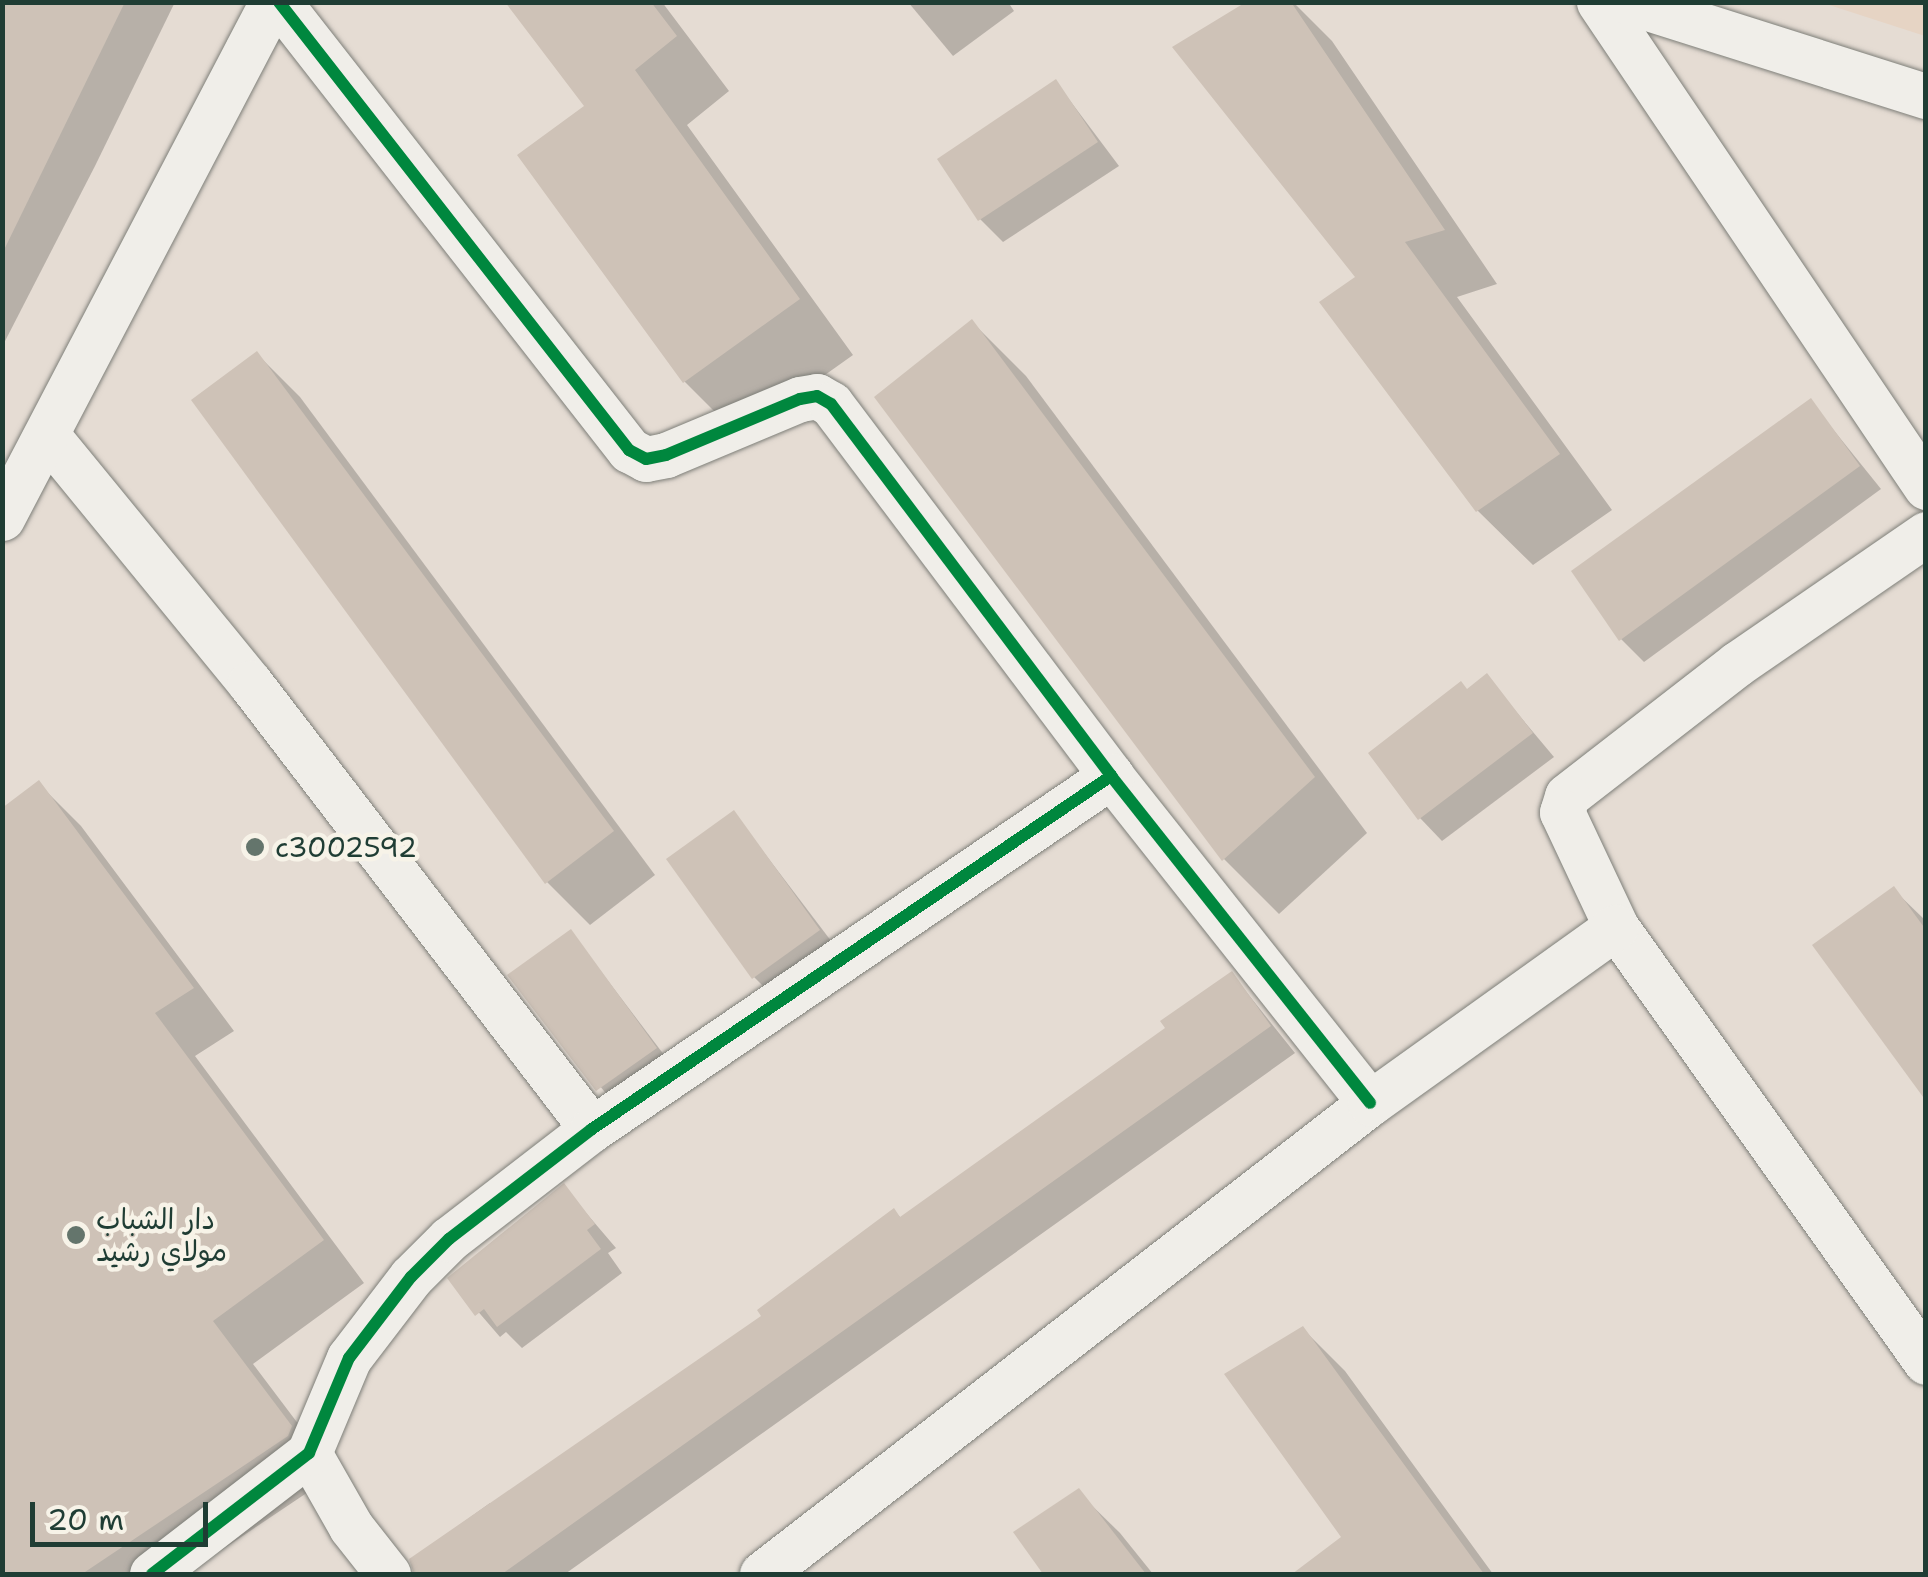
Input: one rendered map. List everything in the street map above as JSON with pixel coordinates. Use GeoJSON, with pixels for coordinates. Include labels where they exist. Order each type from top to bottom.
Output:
{"type":"FeatureCollection","features":[{"type":"Feature","properties":{"kind":"street"},"geometry":{"type":"LineString","coordinates":[[2,518],[275,2],[629,450],[646,459],[666,456],[800,398],[817,396],[831,404],[1111,776],[1370,1103]]}},
{"type":"Feature","properties":{"kind":"street"},"geometry":{"type":"LineString","coordinates":[[1599,2],[1926,487]]}},
{"type":"Feature","properties":{"kind":"street"},"geometry":{"type":"LineString","coordinates":[[1629,2],[1926,96]]}},
{"type":"Feature","properties":{"kind":"street"},"geometry":{"type":"LineString","coordinates":[[47,434],[250,683],[592,1129]]}},
{"type":"Feature","properties":{"kind":"street"},"geometry":{"type":"LineString","coordinates":[[1926,534],[1737,664],[1566,796],[1564,826],[1616,927],[1926,1362]]}},
{"type":"Feature","properties":{"kind":"street"},"geometry":{"type":"LineString","coordinates":[[152,1574],[309,1453],[350,1358],[411,1276],[475,1217],[592,1129],[1111,776]]}},
{"type":"Feature","properties":{"kind":"street"},"geometry":{"type":"LineString","coordinates":[[762,1574],[1370,1103],[1616,927]]}},
{"type":"Feature","properties":{"kind":"street"},"geometry":{"type":"LineString","coordinates":[[309,1453],[351,1527],[388,1574]]}},
{"type":"Feature","properties":{"kind":"shaded area"},"geometry":{"type":"Polygon","coordinates":[[[1823,3],[1925,3],[1925,36],[1823,3]]]}},
{"type":"Feature","properties":{"kind":"building"},"geometry":{"type":"Polygon","coordinates":[[[2,2],[125,2],[2,254],[2,2]]]}},
{"type":"Feature","properties":{"kind":"building"},"geometry":{"type":"Polygon","coordinates":[[[505,2],[651,2],[677,36],[635,70],[800,299],[683,383],[517,155],[584,106],[505,2]]]}},
{"type":"Feature","properties":{"kind":"building"},"geometry":{"type":"Polygon","coordinates":[[[1246,2],[1291,2],[1445,230],[1405,242],[1560,454],[1476,512],[1319,302],[1355,277],[1172,47],[1246,2]]]}},
{"type":"Feature","properties":{"kind":"building"},"geometry":{"type":"Polygon","coordinates":[[[1056,79],[1098,142],[978,221],[937,159],[1056,79]]]}},
{"type":"Feature","properties":{"kind":"building"},"geometry":{"type":"Polygon","coordinates":[[[972,319],[1315,777],[1222,861],[874,397],[972,319]]]}},
{"type":"Feature","properties":{"kind":"building"},"geometry":{"type":"Polygon","coordinates":[[[257,351],[614,831],[545,884],[191,400],[257,351]]]}},
{"type":"Feature","properties":{"kind":"building"},"geometry":{"type":"Polygon","coordinates":[[[1811,398],[1860,466],[1619,641],[1571,571],[1811,398]]]}},
{"type":"Feature","properties":{"kind":"building"},"geometry":{"type":"Polygon","coordinates":[[[1487,673],[1533,733],[1418,820],[1368,753],[1461,681],[1467,689],[1487,673]]]}},
{"type":"Feature","properties":{"kind":"building"},"geometry":{"type":"Polygon","coordinates":[[[39,780],[194,988],[155,1013],[324,1240],[213,1321],[292,1426],[288,1436],[82,1574],[2,1574],[2,808],[39,780]]]}},
{"type":"Feature","properties":{"kind":"building"},"geometry":{"type":"Polygon","coordinates":[[[734,810],[820,930],[752,979],[666,859],[734,810]]]}},
{"type":"Feature","properties":{"kind":"building"},"geometry":{"type":"Polygon","coordinates":[[[1894,886],[1926,930],[1926,1101],[1812,945],[1894,886]]]}},
{"type":"Feature","properties":{"kind":"building"},"geometry":{"type":"Polygon","coordinates":[[[571,929],[657,1048],[596,1091],[507,975],[571,929]]]}},
{"type":"Feature","properties":{"kind":"building"},"geometry":{"type":"Polygon","coordinates":[[[1232,971],[1271,1026],[502,1574],[414,1574],[409,1559],[761,1316],[757,1310],[894,1208],[900,1217],[1165,1028],[1160,1021],[1232,971]]]}},
{"type":"Feature","properties":{"kind":"building"},"geometry":{"type":"Polygon","coordinates":[[[564,1183],[595,1224],[587,1230],[601,1249],[497,1327],[484,1309],[475,1316],[447,1278],[564,1183]]]}},
{"type":"Feature","properties":{"kind":"building"},"geometry":{"type":"Polygon","coordinates":[[[1303,1326],[1484,1574],[1292,1574],[1341,1537],[1224,1374],[1303,1326]]]}},
{"type":"Feature","properties":{"kind":"building"},"geometry":{"type":"Polygon","coordinates":[[[1079,1488],[1146,1574],[1043,1574],[1013,1532],[1079,1488]]]}},
{"type":"Feature","properties":{"kind":"cycle path"},"geometry":{"type":"LineString","coordinates":[[279,2],[629,450],[646,459],[666,455],[800,399],[817,396],[831,404],[1111,776],[1370,1103]]}},
{"type":"Feature","properties":{"kind":"cycle path"},"geometry":{"type":"LineString","coordinates":[[152,1574],[309,1453],[349,1358],[411,1277],[449,1239],[592,1129],[1111,776]]}},
{"type":"Feature","properties":{"kind":"place","name":"c3002592"},"geometry":{"type":"Point","coordinates":[255,847]}},
{"type":"Feature","properties":{"kind":"place","name":"دار الشباب مولاي رشيد"},"geometry":{"type":"Point","coordinates":[76,1235]}}]}
